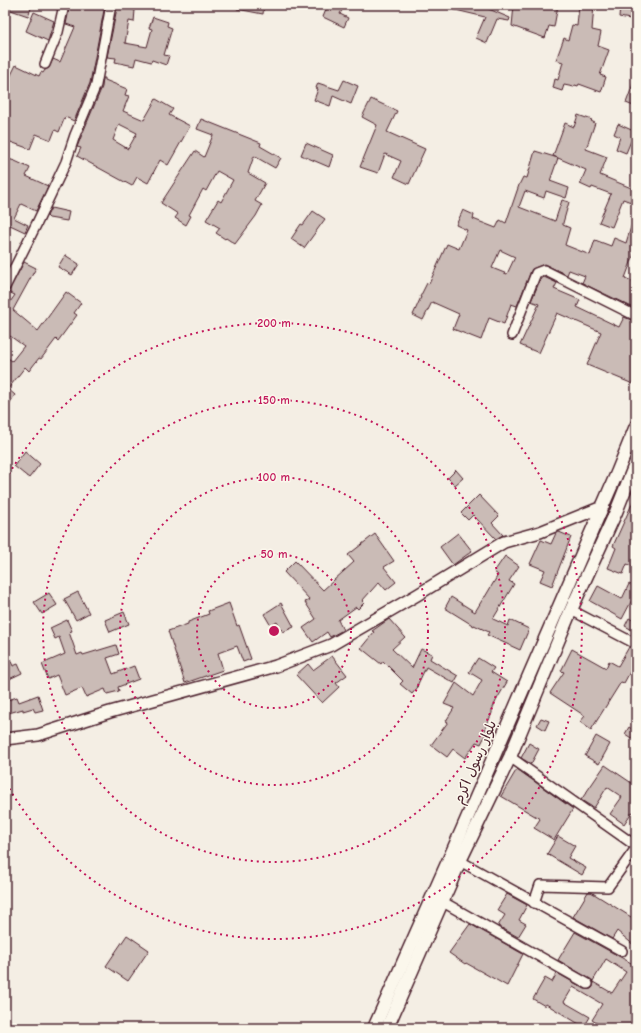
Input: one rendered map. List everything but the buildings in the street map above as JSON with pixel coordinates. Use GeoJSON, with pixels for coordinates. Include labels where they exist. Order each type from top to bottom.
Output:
{"type":"FeatureCollection","features":[{"type":"Feature","properties":{"kind":"main road","name":"بلوار رسول اکرم"},"geometry":{"type":"LineString","coordinates":[[374,1028],[461,832],[636,426]]}},
{"type":"Feature","properties":{"kind":"main road","name":"بلوار رسول اکرم"},"geometry":{"type":"LineString","coordinates":[[387,1028],[460,861],[510,757],[571,610],[632,480],[636,462]]}},
{"type":"Feature","properties":{"kind":"main road"},"geometry":{"type":"LineString","coordinates":[[602,507],[616,512]]}},
{"type":"Feature","properties":{"kind":"street"},"geometry":{"type":"LineString","coordinates":[[45,64],[58,32],[64,5]]}},
{"type":"Feature","properties":{"kind":"street"},"geometry":{"type":"LineString","coordinates":[[5,287],[66,162],[75,135],[96,85],[111,5]]}},
{"type":"Feature","properties":{"kind":"street"},"geometry":{"type":"LineString","coordinates":[[512,335],[536,273],[544,270],[636,316]]}},
{"type":"Feature","properties":{"kind":"street"},"geometry":{"type":"LineString","coordinates":[[5,739],[38,735],[110,712],[276,666],[331,645],[504,542],[540,532],[602,507]]}},
{"type":"Feature","properties":{"kind":"street"},"geometry":{"type":"LineString","coordinates":[[571,610],[636,644]]}},
{"type":"Feature","properties":{"kind":"street"},"geometry":{"type":"LineString","coordinates":[[510,757],[636,847],[608,887],[540,885],[534,903]]}},
{"type":"Feature","properties":{"kind":"street"},"geometry":{"type":"LineString","coordinates":[[460,861],[622,951]]}},
{"type":"Feature","properties":{"kind":"street"},"geometry":{"type":"LineString","coordinates":[[443,902],[588,984]]}}]}
